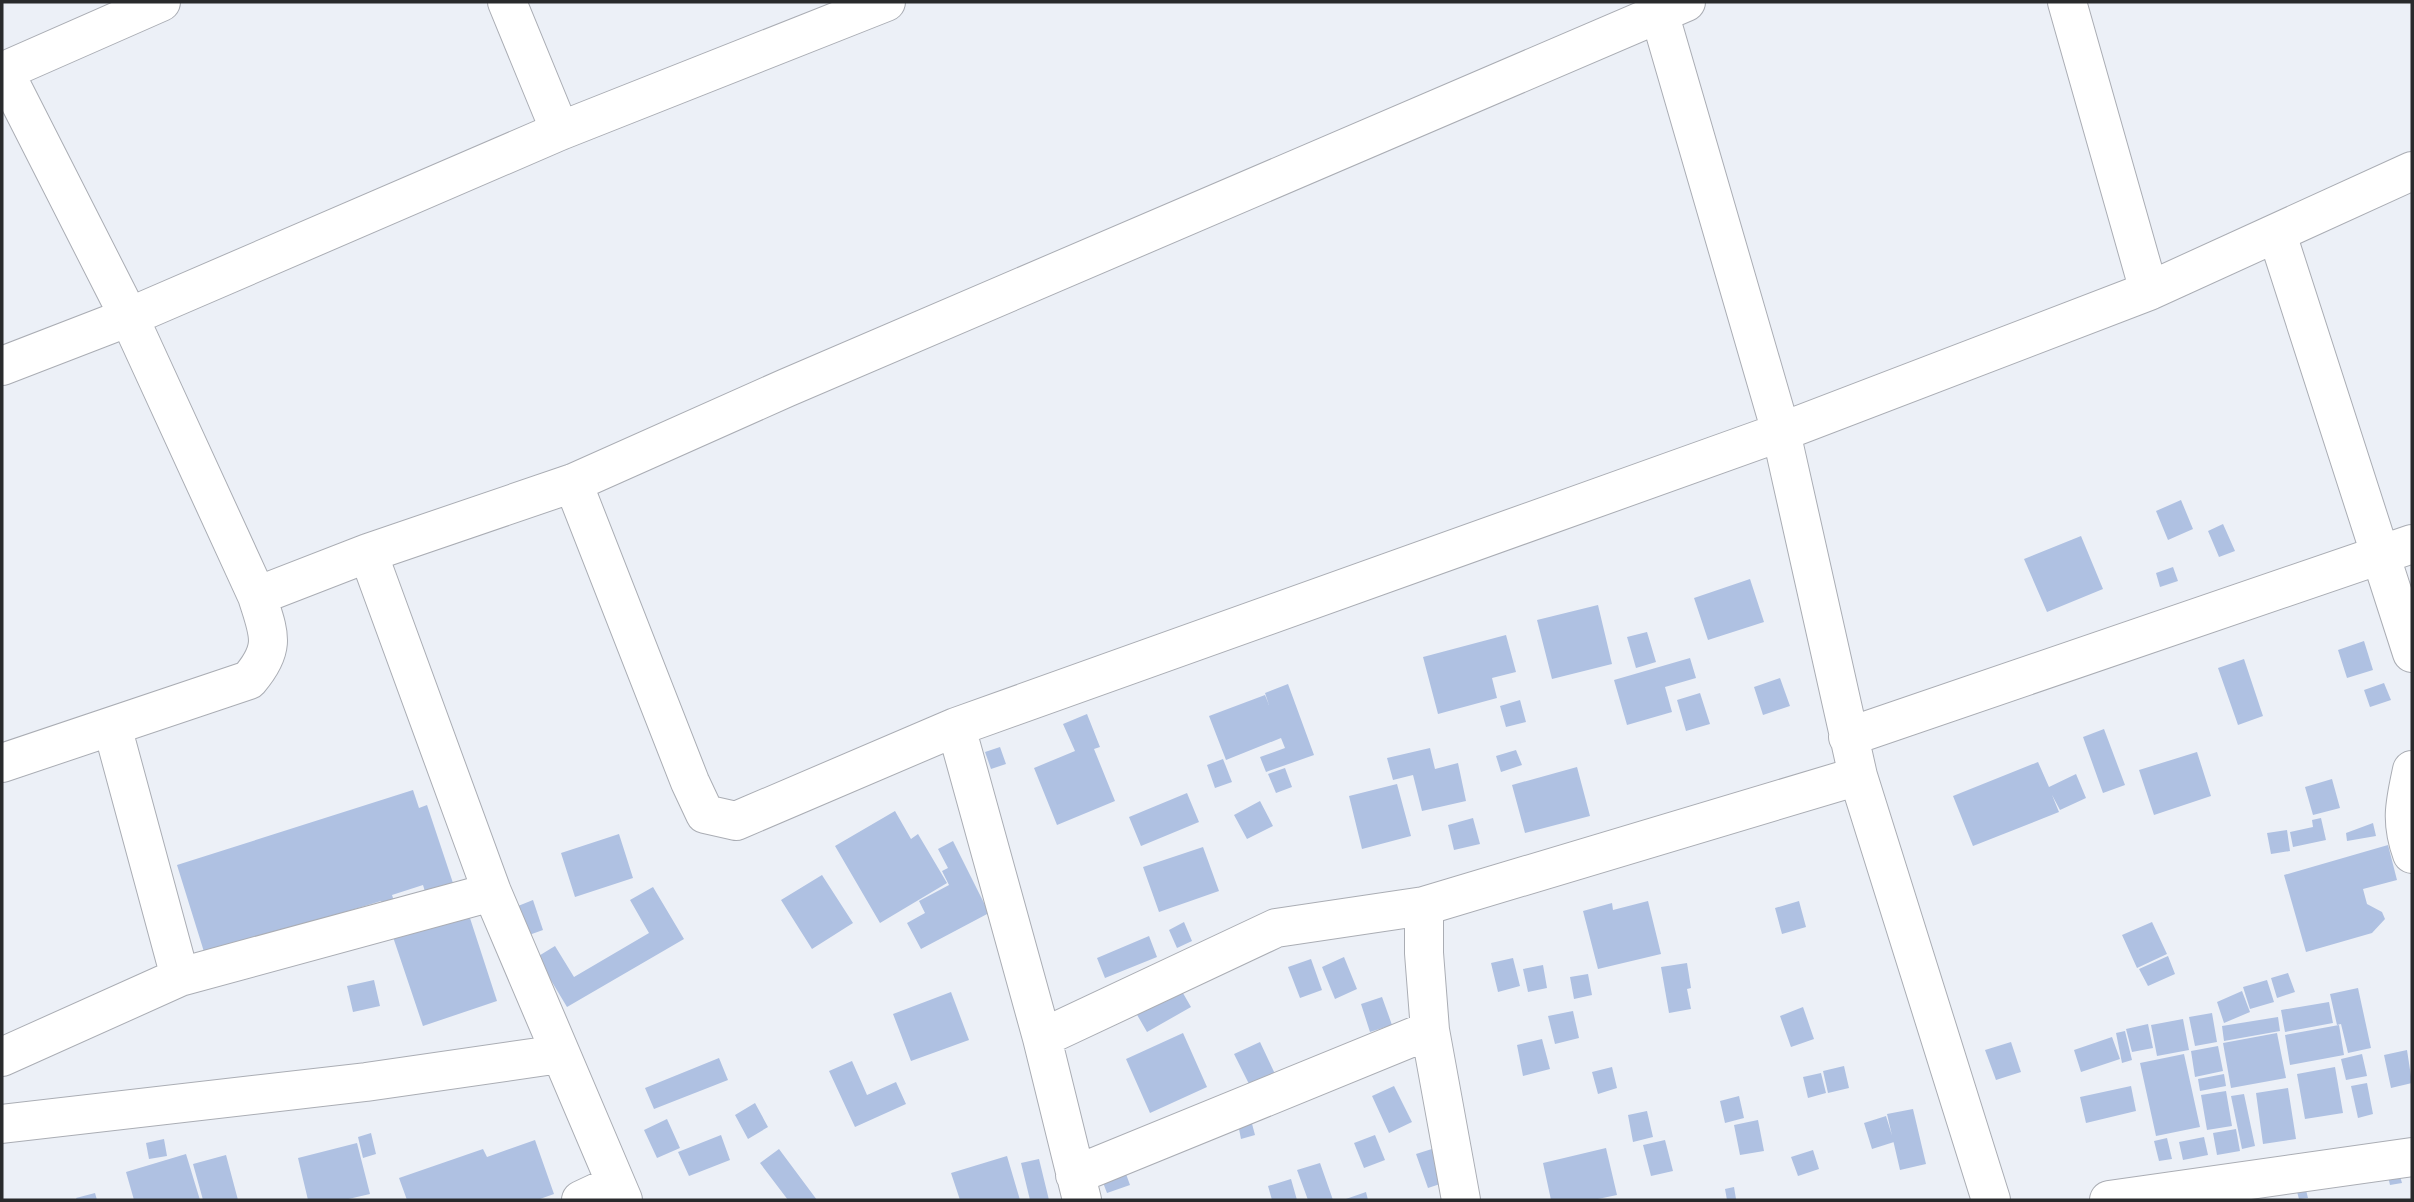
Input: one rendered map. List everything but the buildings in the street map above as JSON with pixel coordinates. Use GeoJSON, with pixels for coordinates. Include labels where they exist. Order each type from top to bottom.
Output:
{"type":"FeatureCollection","features":[{"type":"Feature","properties":{"kind":"street"},"geometry":{"type":"LineString","coordinates":[[2,763],[249,680],[262,665],[269,650],[267,629],[257,596],[129,317],[3,71],[161,2]]}},
{"type":"Feature","properties":{"kind":"street"},"geometry":{"type":"LineString","coordinates":[[507,2],[560,131]]}},
{"type":"Feature","properties":{"kind":"street"},"geometry":{"type":"LineString","coordinates":[[2,366],[129,317],[560,131],[886,2]]}},
{"type":"Feature","properties":{"kind":"street"},"geometry":{"type":"LineString","coordinates":[[2067,2],[2149,290]]}},
{"type":"Feature","properties":{"kind":"street"},"geometry":{"type":"LineString","coordinates":[[257,596],[368,553],[573,483],[1667,5],[1781,432],[1858,776],[1991,1200]]}},
{"type":"Feature","properties":{"kind":"street"},"geometry":{"type":"LineString","coordinates":[[573,483],[705,814],[736,821],[956,727],[1781,432],[2149,290],[2412,171]]}},
{"type":"Feature","properties":{"kind":"street"},"geometry":{"type":"LineString","coordinates":[[2277,234],[2397,550],[2412,653]]}},
{"type":"Feature","properties":{"kind":"street"},"geometry":{"type":"LineString","coordinates":[[1848,737],[2397,550]]}},
{"type":"Feature","properties":{"kind":"street"},"geometry":{"type":"LineString","coordinates":[[368,553],[492,892],[619,1192],[581,1200]]}},
{"type":"Feature","properties":{"kind":"street"},"geometry":{"type":"LineString","coordinates":[[112,726],[180,977]]}},
{"type":"Feature","properties":{"kind":"street"},"geometry":{"type":"LineString","coordinates":[[956,727],[1042,1038],[1079,1187],[1430,1030]]}},
{"type":"Feature","properties":{"kind":"street"},"geometry":{"type":"LineString","coordinates":[[2412,770],[2403,809],[2406,837],[2412,854]]}},
{"type":"Feature","properties":{"kind":"street"},"geometry":{"type":"LineString","coordinates":[[1042,1038],[1276,928],[1424,906],[1858,776]]}},
{"type":"Feature","properties":{"kind":"street"},"geometry":{"type":"LineString","coordinates":[[2,1057],[180,977],[492,892]]}},
{"type":"Feature","properties":{"kind":"street"},"geometry":{"type":"LineString","coordinates":[[1424,906],[1424,953],[1430,1030],[1461,1200]]}},
{"type":"Feature","properties":{"kind":"street"},"geometry":{"type":"LineString","coordinates":[[2,1124],[366,1083],[560,1054]]}},
{"type":"Feature","properties":{"kind":"street"},"geometry":{"type":"LineString","coordinates":[[2109,1200],[2412,1157]]}}]}
